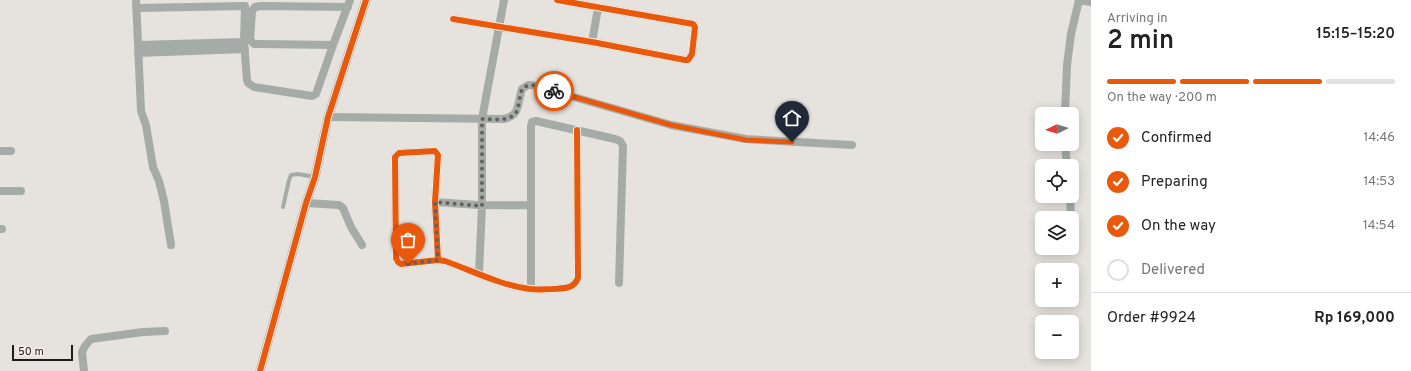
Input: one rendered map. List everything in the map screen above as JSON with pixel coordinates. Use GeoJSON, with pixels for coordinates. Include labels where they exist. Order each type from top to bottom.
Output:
{"type":"FeatureCollection","features":[{"type":"Feature","properties":{"kind":"street"},"geometry":{"type":"LineString","coordinates":[[260,371],[314,177],[328,117],[366,0]]}},
{"type":"Feature","properties":{"kind":"street"},"geometry":{"type":"LineString","coordinates":[[479,273],[482,206],[482,119],[504,0]]}},
{"type":"Feature","properties":{"kind":"street"},"geometry":{"type":"LineString","coordinates":[[453,19],[592,42],[685,60],[688,60],[692,54],[695,27],[693,24],[648,15],[598,8],[586,3],[557,0]]}},
{"type":"Feature","properties":{"kind":"street"},"geometry":{"type":"LineString","coordinates":[[1065,107],[1067,65],[1071,34],[1079,0],[1091,2]]}},
{"type":"Feature","properties":{"kind":"street"},"geometry":{"type":"LineString","coordinates":[[171,245],[164,201],[153,166],[146,125],[141,111],[136,4],[245,3],[247,80],[251,86],[312,96],[316,94],[319,91],[333,44],[349,3],[255,7],[252,11],[250,40],[254,44],[333,44]]}},
{"type":"Feature","properties":{"kind":"street"},"geometry":{"type":"LineString","coordinates":[[592,42],[598,8]]}},
{"type":"Feature","properties":{"kind":"street"},"geometry":{"type":"LineString","coordinates":[[138,49],[245,46]]}},
{"type":"Feature","properties":{"kind":"street"},"geometry":{"type":"LineString","coordinates":[[328,117],[511,118],[518,109],[522,89],[528,85],[532,85],[671,125],[746,140],[852,145]]}},
{"type":"Feature","properties":{"kind":"street"},"geometry":{"type":"LineString","coordinates":[[531,289],[530,131],[532,122],[536,121],[616,139],[620,141],[623,146],[619,283]]}},
{"type":"Feature","properties":{"kind":"street"},"geometry":{"type":"LineString","coordinates":[[438,260],[435,202],[439,157],[438,153],[435,151],[402,153],[395,157],[396,258],[398,262],[402,264],[438,260],[445,261],[503,283],[531,289],[572,287],[578,278],[577,130]]}},
{"type":"Feature","properties":{"kind":"street"},"geometry":{"type":"LineString","coordinates":[[0,151],[11,151]]}},
{"type":"Feature","properties":{"kind":"street"},"geometry":{"type":"LineString","coordinates":[[0,191],[21,190]]}},
{"type":"Feature","properties":{"kind":"street"},"geometry":{"type":"LineString","coordinates":[[435,202],[482,206],[531,205]]}},
{"type":"Feature","properties":{"kind":"street"},"geometry":{"type":"LineString","coordinates":[[306,203],[339,205],[343,208],[351,227],[362,245]]}},
{"type":"Feature","properties":{"kind":"street"},"geometry":{"type":"LineString","coordinates":[[84,371],[82,352],[84,346],[91,339],[143,332],[164,331]]}},
{"type":"Feature","properties":{"kind":"lane"},"geometry":{"type":"LineString","coordinates":[[282,207],[291,175],[298,174],[314,177]]}},
{"type":"Feature","properties":{"kind":"cycle path"},"geometry":{"type":"LineString","coordinates":[[260,371],[306,203],[315,177],[328,117],[366,0]]}},
{"type":"Feature","properties":{"kind":"cycle path"},"geometry":{"type":"LineString","coordinates":[[453,19],[592,42],[685,60],[688,60],[692,54],[695,27],[693,24],[557,0]]}},
{"type":"Feature","properties":{"kind":"cycle path"},"geometry":{"type":"LineString","coordinates":[[438,260],[435,202],[438,155],[435,151],[399,153],[395,157],[396,258],[398,262],[401,264],[438,260],[445,261],[497,281],[530,289],[564,288],[573,285],[578,278],[577,130]]}},
{"type":"Feature","properties":{"kind":"way so far"},"geometry":{"type":"LineString","coordinates":[[408,264],[438,260],[435,202],[482,206],[482,119],[511,118],[518,109],[522,89],[528,85],[554,91]]}},
{"type":"Feature","properties":{"kind":"route"},"geometry":{"type":"LineString","coordinates":[[554,91],[671,125],[746,140],[792,142]]}}]}
